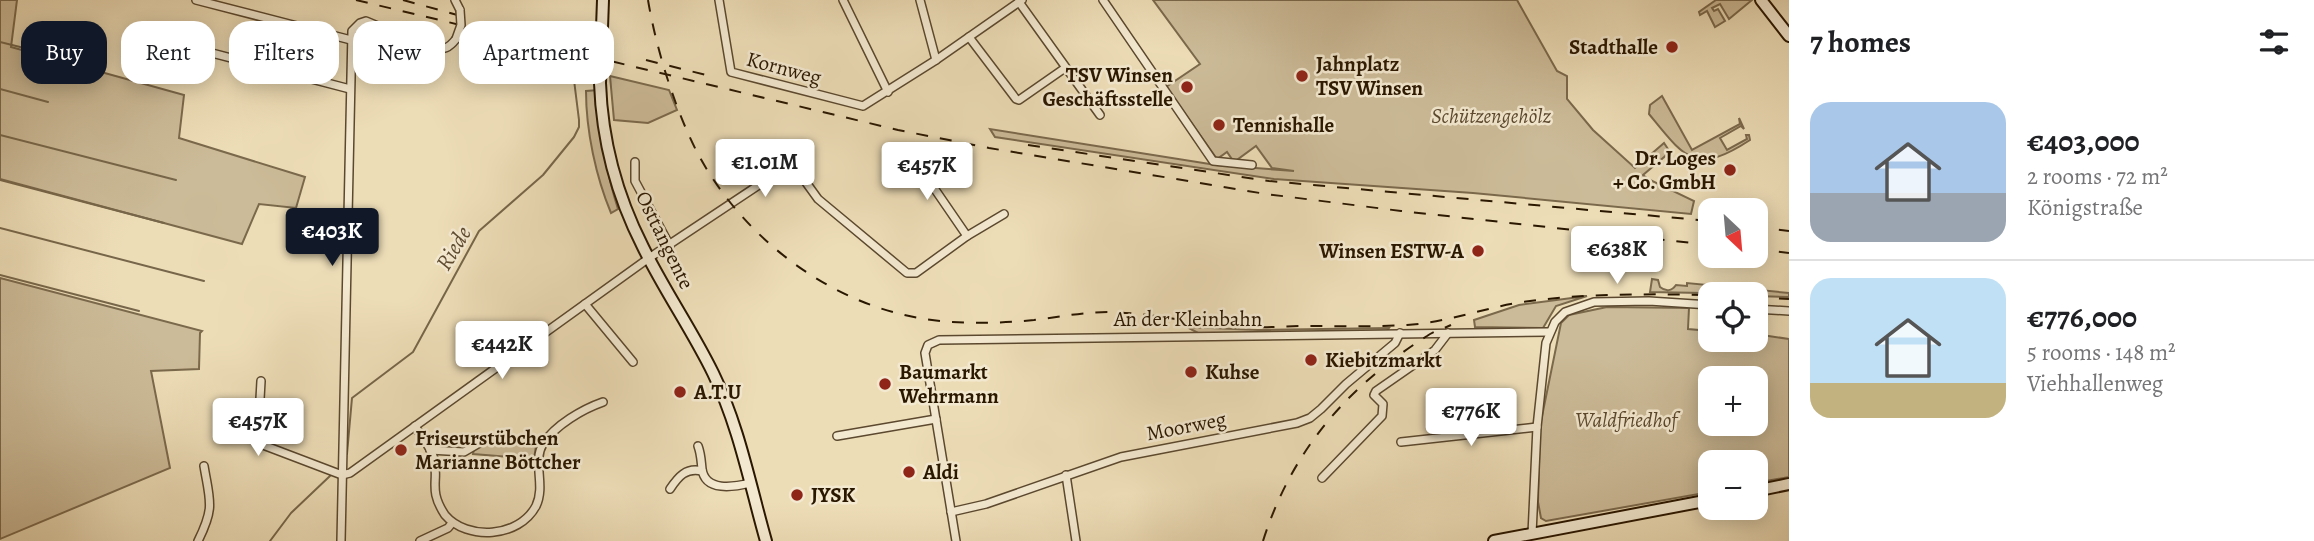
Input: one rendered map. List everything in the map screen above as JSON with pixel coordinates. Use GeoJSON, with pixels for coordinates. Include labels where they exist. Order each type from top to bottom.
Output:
{"type":"FeatureCollection","features":[{"type":"Feature","properties":{"kind":"main road","name":"Osttangente"},"geometry":{"type":"LineString","coordinates":[[603,0],[600,83],[603,119],[612,166],[624,204],[649,258],[720,388],[733,422],[766,541]]}},
{"type":"Feature","properties":{"kind":"main road"},"geometry":{"type":"LineString","coordinates":[[1761,0],[1789,36]]}},
{"type":"Feature","properties":{"kind":"main road"},"geometry":{"type":"LineString","coordinates":[[1768,488],[1789,484]]}},
{"type":"Feature","properties":{"kind":"main road"},"geometry":{"type":"LineString","coordinates":[[1494,541],[1698,502]]}},
{"type":"Feature","properties":{"kind":"street"},"geometry":{"type":"LineString","coordinates":[[195,0],[351,40]]}},
{"type":"Feature","properties":{"kind":"street"},"geometry":{"type":"LineString","coordinates":[[341,541],[351,40],[355,26],[366,21],[433,49],[450,47],[461,25],[456,0]]}},
{"type":"Feature","properties":{"kind":"street","name":"Kornweg"},"geometry":{"type":"LineString","coordinates":[[719,0],[730,72],[858,106],[868,105],[888,92]]}},
{"type":"Feature","properties":{"kind":"street"},"geometry":{"type":"LineString","coordinates":[[843,0],[888,92],[1020,1],[1100,115]]}},
{"type":"Feature","properties":{"kind":"street"},"geometry":{"type":"LineString","coordinates":[[920,0],[936,60]]}},
{"type":"Feature","properties":{"kind":"street"},"geometry":{"type":"LineString","coordinates":[[1103,0],[1213,161],[1252,165]]}},
{"type":"Feature","properties":{"kind":"street"},"geometry":{"type":"LineString","coordinates":[[969,37],[1019,100],[1065,68]]}},
{"type":"Feature","properties":{"kind":"street"},"geometry":{"type":"LineString","coordinates":[[215,54],[350,89]]}},
{"type":"Feature","properties":{"kind":"street"},"geometry":{"type":"LineString","coordinates":[[910,153],[967,236]]}},
{"type":"Feature","properties":{"kind":"street"},"geometry":{"type":"LineString","coordinates":[[635,162],[635,181],[670,246]]}},
{"type":"Feature","properties":{"kind":"street"},"geometry":{"type":"LineString","coordinates":[[261,382],[258,435],[263,445],[342,475],[350,473],[649,258],[792,163],[818,198],[907,273],[916,273],[967,236],[1004,214]]}},
{"type":"Feature","properties":{"kind":"street"},"geometry":{"type":"LineString","coordinates":[[1532,534],[1537,427],[1549,332],[1555,321],[1565,312],[1594,302],[1649,301],[1698,304]]}},
{"type":"Feature","properties":{"kind":"street"},"geometry":{"type":"LineString","coordinates":[[586,304],[633,362]]}},
{"type":"Feature","properties":{"kind":"street"},"geometry":{"type":"LineString","coordinates":[[1768,310],[1789,311]]}},
{"type":"Feature","properties":{"kind":"street","name":"An der Kleinbahn"},"geometry":{"type":"LineString","coordinates":[[936,419],[925,353],[928,345],[939,340],[1549,332]]}},
{"type":"Feature","properties":{"kind":"street","name":"Moorweg"},"geometry":{"type":"LineString","coordinates":[[951,512],[986,504],[1121,457],[1297,423],[1310,418],[1395,343],[1400,333]]}},
{"type":"Feature","properties":{"kind":"street"},"geometry":{"type":"LineString","coordinates":[[1322,478],[1382,416],[1383,404],[1374,395],[1376,391],[1436,350],[1448,333]]}},
{"type":"Feature","properties":{"kind":"street"},"geometry":{"type":"LineString","coordinates":[[415,426],[435,463],[435,494],[452,523],[469,531],[494,534],[507,531],[529,517],[540,495],[539,454],[542,445],[576,416],[604,402]]}},
{"type":"Feature","properties":{"kind":"street"},"geometry":{"type":"LineString","coordinates":[[836,436],[936,419],[956,541]]}},
{"type":"Feature","properties":{"kind":"street"},"geometry":{"type":"LineString","coordinates":[[1401,442],[1537,427]]}},
{"type":"Feature","properties":{"kind":"street"},"geometry":{"type":"LineString","coordinates":[[430,450],[464,452],[488,438]]}},
{"type":"Feature","properties":{"kind":"street"},"geometry":{"type":"LineString","coordinates":[[698,446],[702,471],[717,486],[728,488],[750,483]]}},
{"type":"Feature","properties":{"kind":"street"},"geometry":{"type":"LineString","coordinates":[[198,541],[211,509],[204,466]]}},
{"type":"Feature","properties":{"kind":"street"},"geometry":{"type":"LineString","coordinates":[[670,489],[677,478],[686,472],[702,471]]}},
{"type":"Feature","properties":{"kind":"street"},"geometry":{"type":"LineString","coordinates":[[1066,475],[1076,541]]}},
{"type":"Feature","properties":{"kind":"street"},"geometry":{"type":"LineString","coordinates":[[420,541],[448,528],[452,523]]}},
{"type":"Feature","properties":{"kind":"green space"},"geometry":{"type":"Polygon","coordinates":[[[0,0],[17,0],[11,47],[21,50],[21,84],[107,84],[107,74],[121,78],[121,84],[144,84],[184,95],[179,138],[305,177],[296,208],[259,204],[242,244],[0,179],[0,0]]]}},
{"type":"Feature","properties":{"kind":"green space","name":"Schützengehölz"},"geometry":{"type":"Polygon","coordinates":[[[1153,0],[1517,0],[1557,71],[1567,76],[1567,99],[1593,130],[1635,168],[1664,143],[1670,152],[1643,175],[1694,201],[1691,214],[1473,193],[1274,179],[995,137],[990,129],[1216,165],[1294,171],[1272,168],[1256,146],[1234,162],[1227,152],[1217,159],[1166,87],[1200,64],[1153,0]]]}},
{"type":"Feature","properties":{"kind":"green space"},"geometry":{"type":"Polygon","coordinates":[[[1716,0],[1752,0],[1729,19],[1720,4],[1712,8],[1714,11],[1718,9],[1725,21],[1715,27],[1707,11],[1700,15],[1699,12],[1716,0]]]}},
{"type":"Feature","properties":{"kind":"green space"},"geometry":{"type":"Polygon","coordinates":[[[614,77],[669,90],[677,110],[648,123],[614,120],[611,84],[614,84],[614,77]]]}},
{"type":"Feature","properties":{"kind":"green space"},"geometry":{"type":"Polygon","coordinates":[[[598,90],[604,150],[618,209],[611,213],[596,169],[588,122],[586,91],[598,90]]]}},
{"type":"Feature","properties":{"kind":"green space"},"geometry":{"type":"Polygon","coordinates":[[[1662,96],[1692,150],[1740,124],[1739,118],[1744,129],[1741,126],[1720,138],[1727,150],[1747,139],[1746,135],[1749,135],[1750,140],[1716,157],[1692,157],[1672,142],[1649,114],[1650,105],[1662,96]]]}},
{"type":"Feature","properties":{"kind":"green space"},"geometry":{"type":"Polygon","coordinates":[[[0,278],[202,331],[199,369],[151,371],[170,468],[0,539],[0,278]]]}},
{"type":"Feature","properties":{"kind":"green space"},"geometry":{"type":"Polygon","coordinates":[[[1652,279],[1658,280],[1660,287],[1667,290],[1676,285],[1698,284],[1698,293],[1650,292],[1652,279]]]}},
{"type":"Feature","properties":{"kind":"green space"},"geometry":{"type":"Polygon","coordinates":[[[1768,291],[1789,293],[1789,297],[1768,296],[1768,291]]]}},
{"type":"Feature","properties":{"kind":"green space"},"geometry":{"type":"Polygon","coordinates":[[[1587,296],[1556,306],[1543,328],[1475,327],[1474,320],[1519,305],[1587,296]]]}},
{"type":"Feature","properties":{"kind":"green space","name":"Waldfriedhof"},"geometry":{"type":"Polygon","coordinates":[[[1607,307],[1689,308],[1688,329],[1698,330],[1698,352],[1768,352],[1768,336],[1789,339],[1789,477],[1768,481],[1768,450],[1698,450],[1698,494],[1546,521],[1541,518],[1538,502],[1540,426],[1561,323],[1569,315],[1607,307]]]}},
{"type":"Feature","properties":{"kind":"green space"},"geometry":{"type":"Polygon","coordinates":[[[1187,327],[1258,330],[1389,328],[1387,331],[1231,334],[1198,333],[1187,327]]]}},
{"type":"Feature","properties":{"kind":"green space"},"geometry":{"type":"Polygon","coordinates":[[[488,438],[536,446],[534,459],[473,454],[474,449],[488,438]]]}},
{"type":"Feature","properties":{"kind":"waterway"},"geometry":{"type":"LineString","coordinates":[[0,42],[21,47]]}},
{"type":"Feature","properties":{"kind":"waterway","name":"Riede"},"geometry":{"type":"LineString","coordinates":[[347,454],[352,398],[413,352],[479,231],[543,175],[574,137],[579,127],[574,84]]}},
{"type":"Feature","properties":{"kind":"waterway"},"geometry":{"type":"LineString","coordinates":[[0,89],[48,102]]}},
{"type":"Feature","properties":{"kind":"waterway"},"geometry":{"type":"LineString","coordinates":[[0,135],[176,180]]}},
{"type":"Feature","properties":{"kind":"waterway"},"geometry":{"type":"LineString","coordinates":[[0,180],[164,223]]}},
{"type":"Feature","properties":{"kind":"waterway"},"geometry":{"type":"LineString","coordinates":[[0,228],[204,281]]}},
{"type":"Feature","properties":{"kind":"waterway"},"geometry":{"type":"LineString","coordinates":[[0,275],[139,311]]}},
{"type":"Feature","properties":{"kind":"waterway","name":"Riede"},"geometry":{"type":"LineString","coordinates":[[270,541],[291,513],[331,475]]}},
{"type":"Feature","properties":{"kind":"railway"},"geometry":{"type":"LineString","coordinates":[[356,0],[898,130],[989,148],[1266,194],[1698,244]]}},
{"type":"Feature","properties":{"kind":"railway"},"geometry":{"type":"LineString","coordinates":[[403,0],[472,19]]}},
{"type":"Feature","properties":{"kind":"railway"},"geometry":{"type":"LineString","coordinates":[[648,0],[667,78],[690,137],[718,186],[742,216],[769,243],[799,267],[866,303],[903,315],[940,321],[987,323],[1108,312],[1245,327],[1382,326],[1437,321],[1546,299],[1616,295],[1698,295]]}},
{"type":"Feature","properties":{"kind":"railway"},"geometry":{"type":"LineString","coordinates":[[646,60],[710,76]]}},
{"type":"Feature","properties":{"kind":"railway"},"geometry":{"type":"LineString","coordinates":[[1028,145],[1269,181],[1698,220]]}},
{"type":"Feature","properties":{"kind":"railway"},"geometry":{"type":"LineString","coordinates":[[1768,229],[1789,231]]}},
{"type":"Feature","properties":{"kind":"railway"},"geometry":{"type":"LineString","coordinates":[[1768,251],[1789,253]]}},
{"type":"Feature","properties":{"kind":"railway"},"geometry":{"type":"LineString","coordinates":[[1768,298],[1789,299]]}},
{"type":"Feature","properties":{"kind":"railway"},"geometry":{"type":"LineString","coordinates":[[1263,541],[1290,478],[1326,424],[1348,399],[1398,356],[1430,334],[1451,325]]}},
{"type":"Feature","properties":{"kind":"place","name":"Stadthalle"},"geometry":{"type":"Point","coordinates":[1672,47]}},
{"type":"Feature","properties":{"kind":"place","name":"Jahnplatz TSV Winsen"},"geometry":{"type":"Point","coordinates":[1302,76]}},
{"type":"Feature","properties":{"kind":"place","name":"TSV Winsen Geschäftsstelle"},"geometry":{"type":"Point","coordinates":[1187,87]}},
{"type":"Feature","properties":{"kind":"place","name":"Tennishalle"},"geometry":{"type":"Point","coordinates":[1219,125]}},
{"type":"Feature","properties":{"kind":"place","name":"Dr. Loges + Co. GmbH"},"geometry":{"type":"Point","coordinates":[1730,170]}},
{"type":"Feature","properties":{"kind":"place","name":"Winsen ESTW-A"},"geometry":{"type":"Point","coordinates":[1478,251]}},
{"type":"Feature","properties":{"kind":"place","name":"Kiebitzmarkt"},"geometry":{"type":"Point","coordinates":[1311,360]}},
{"type":"Feature","properties":{"kind":"place","name":"Kuhse"},"geometry":{"type":"Point","coordinates":[1191,372]}},
{"type":"Feature","properties":{"kind":"place","name":"Baumarkt Wehrmann"},"geometry":{"type":"Point","coordinates":[885,384]}},
{"type":"Feature","properties":{"kind":"place","name":"A.T.U"},"geometry":{"type":"Point","coordinates":[680,392]}},
{"type":"Feature","properties":{"kind":"place","name":"Friseurstübchen Marianne Böttcher"},"geometry":{"type":"Point","coordinates":[401,450]}},
{"type":"Feature","properties":{"kind":"place","name":"Aldi"},"geometry":{"type":"Point","coordinates":[909,472]}},
{"type":"Feature","properties":{"kind":"place","name":"JYSK"},"geometry":{"type":"Point","coordinates":[797,495]}}]}
